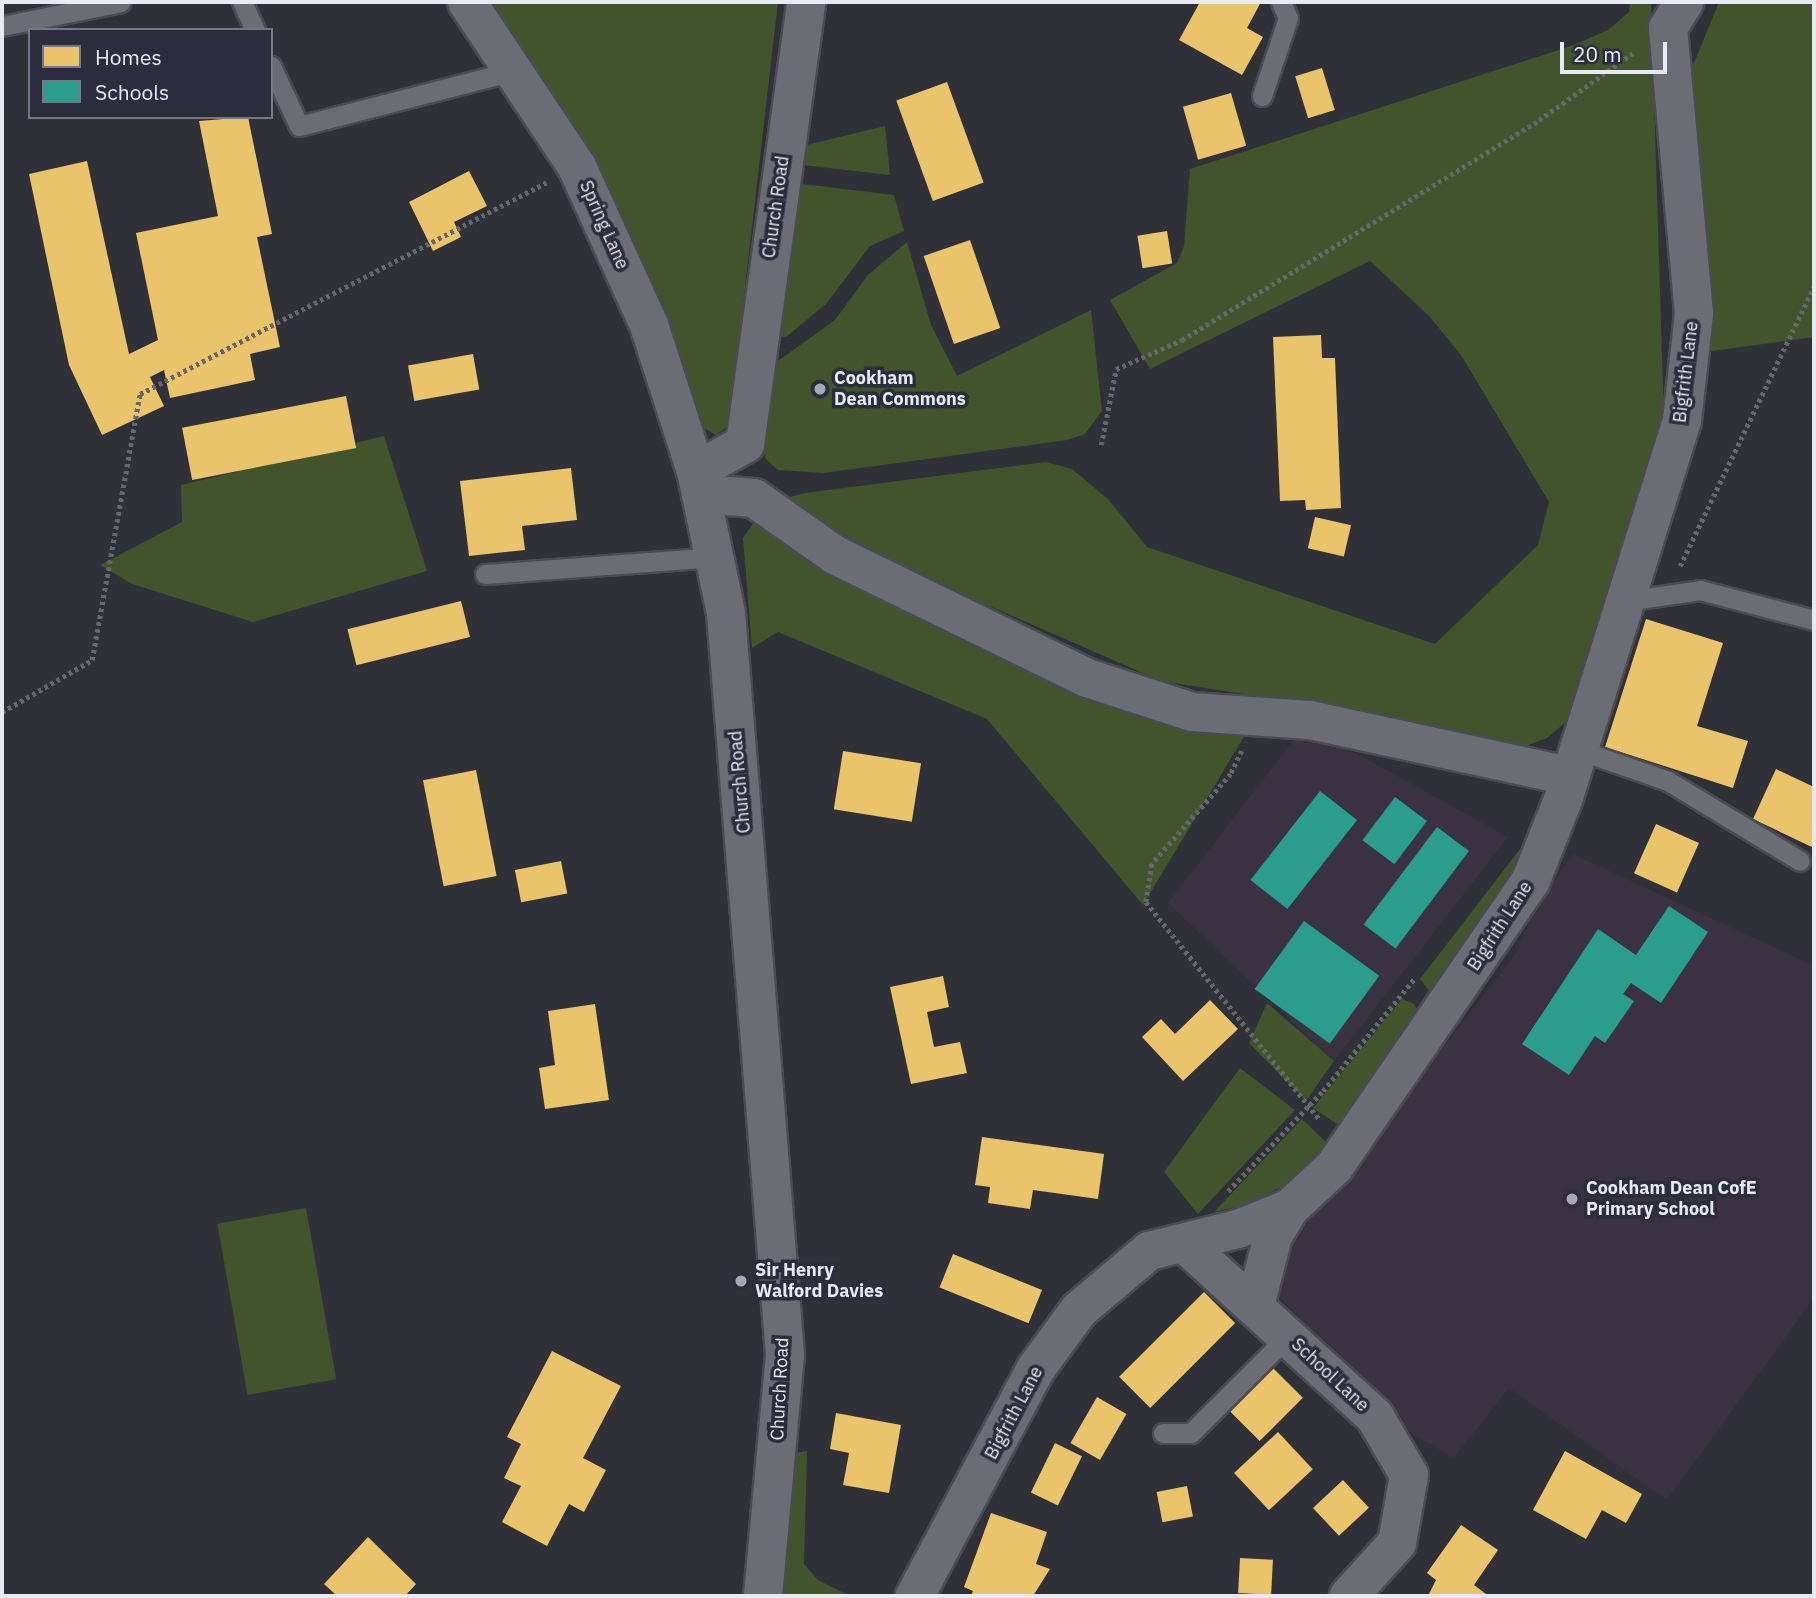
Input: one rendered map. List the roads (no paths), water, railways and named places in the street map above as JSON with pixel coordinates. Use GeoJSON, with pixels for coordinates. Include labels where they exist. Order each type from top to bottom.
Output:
{"type":"FeatureCollection","features":[{"type":"Feature","properties":{"kind":"street","name":"Spring Lane"},"geometry":{"type":"LineString","coordinates":[[467,2],[578,167],[649,325],[700,482]]}},
{"type":"Feature","properties":{"kind":"street","name":"Church Road"},"geometry":{"type":"LineString","coordinates":[[763,1596],[785,1355],[727,626],[700,482],[744,444],[806,2]]}},
{"type":"Feature","properties":{"kind":"street","name":"Bigfrith Lane"},"geometry":{"type":"LineString","coordinates":[[915,1596],[1035,1370],[1079,1310],[1149,1251],[1184,1243],[1290,1208],[1348,1148],[1531,880],[1574,763],[1682,421],[1694,314],[1673,10]]}},
{"type":"Feature","properties":{"kind":"street"},"geometry":{"type":"LineString","coordinates":[[700,482],[754,498],[835,555],[1087,678],[1192,712],[1310,720],[1574,763]]}},
{"type":"Feature","properties":{"kind":"street"},"geometry":{"type":"LineString","coordinates":[[1255,1306],[1273,1236],[1290,1208]]}},
{"type":"Feature","properties":{"kind":"street","name":"School Lane"},"geometry":{"type":"LineString","coordinates":[[1184,1243],[1375,1417],[1409,1475],[1397,1543],[1349,1596]]}},
{"type":"Feature","properties":{"kind":"lane"},"geometry":{"type":"LineString","coordinates":[[2,26],[121,2]]}},
{"type":"Feature","properties":{"kind":"lane"},"geometry":{"type":"LineString","coordinates":[[242,2],[254,28]]}},
{"type":"Feature","properties":{"kind":"lane"},"geometry":{"type":"LineString","coordinates":[[1262,96],[1288,18],[1281,2]]}},
{"type":"Feature","properties":{"kind":"lane"},"geometry":{"type":"LineString","coordinates":[[273,70],[299,126],[513,71]]}},
{"type":"Feature","properties":{"kind":"lane"},"geometry":{"type":"LineString","coordinates":[[485,575],[715,557]]}},
{"type":"Feature","properties":{"kind":"lane"},"geometry":{"type":"LineString","coordinates":[[1625,601],[1700,590],[1814,620]]}},
{"type":"Feature","properties":{"kind":"lane"},"geometry":{"type":"LineString","coordinates":[[1574,763],[1668,781],[1800,861]]}},
{"type":"Feature","properties":{"kind":"lane"},"geometry":{"type":"LineString","coordinates":[[1163,1433],[1191,1433],[1288,1336]]}},
{"type":"Feature","properties":{"kind":"place","name":"Cookham Dean Commons"},"geometry":{"type":"Point","coordinates":[820,389]}},
{"type":"Feature","properties":{"kind":"place","name":"Cookham Dean CofE Primary School"},"geometry":{"type":"Point","coordinates":[1572,1199]}},
{"type":"Feature","properties":{"kind":"place","name":"Sir Henry Walford Davies"},"geometry":{"type":"Point","coordinates":[741,1281]}}]}
